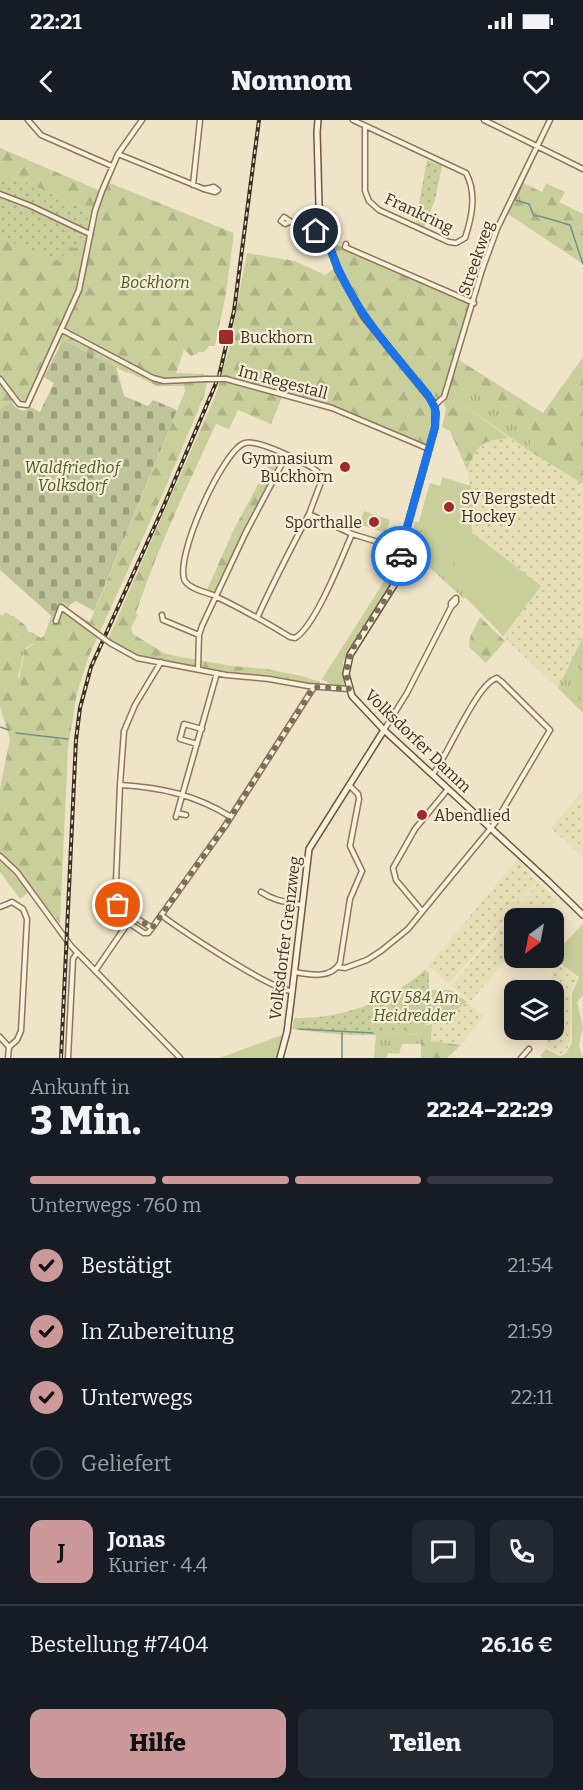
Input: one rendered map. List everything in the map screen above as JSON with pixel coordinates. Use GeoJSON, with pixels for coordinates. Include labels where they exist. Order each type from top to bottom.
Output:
{"type":"FeatureCollection","features":[{"type":"Feature","properties":{"kind":"main road"},"geometry":{"type":"LineString","coordinates":[[318,120],[319,205],[324,230],[338,270],[357,306],[434,406]]}},
{"type":"Feature","properties":{"kind":"main road","name":"Volksdorfer Damm"},"geometry":{"type":"LineString","coordinates":[[434,406],[436,421],[401,549],[401,559],[394,585],[350,655],[346,672],[349,689],[357,703],[384,730],[583,915]]}},
{"type":"Feature","properties":{"kind":"main road","name":"Volksdorfer Grenzweg"},"geometry":{"type":"LineString","coordinates":[[280,1058],[287,1032],[309,849],[384,730]]}},
{"type":"Feature","properties":{"kind":"street"},"geometry":{"type":"LineString","coordinates":[[28,120],[42,135],[112,166]]}},
{"type":"Feature","properties":{"kind":"street"},"geometry":{"type":"LineString","coordinates":[[0,379],[19,404],[27,405],[79,290],[90,234],[102,191],[112,166],[142,120]]}},
{"type":"Feature","properties":{"kind":"street"},"geometry":{"type":"LineString","coordinates":[[193,185],[200,120]]}},
{"type":"Feature","properties":{"kind":"street","name":"Frankring"},"geometry":{"type":"LineString","coordinates":[[353,120],[466,173],[471,182],[472,194],[470,223],[465,238],[456,243],[449,242],[379,210],[369,201],[365,191],[365,126]]}},
{"type":"Feature","properties":{"kind":"street"},"geometry":{"type":"LineString","coordinates":[[484,120],[583,169]]}},
{"type":"Feature","properties":{"kind":"street","name":"Streekweg"},"geometry":{"type":"LineString","coordinates":[[434,406],[444,397],[474,303],[484,263],[499,226],[550,120]]}},
{"type":"Feature","properties":{"kind":"street"},"geometry":{"type":"LineString","coordinates":[[118,154],[204,189]]}},
{"type":"Feature","properties":{"kind":"street"},"geometry":{"type":"LineString","coordinates":[[0,194],[90,234]]}},
{"type":"Feature","properties":{"kind":"street"},"geometry":{"type":"LineString","coordinates":[[290,222],[316,231],[324,230]]}},
{"type":"Feature","properties":{"kind":"street"},"geometry":{"type":"LineString","coordinates":[[346,244],[345,247],[474,303]]}},
{"type":"Feature","properties":{"kind":"street","name":"Im Regestall"},"geometry":{"type":"LineString","coordinates":[[62,330],[153,378],[164,381],[226,379],[341,411],[429,448]]}},
{"type":"Feature","properties":{"kind":"street"},"geometry":{"type":"LineString","coordinates":[[258,616],[287,553],[295,543],[309,514],[320,486],[320,476],[314,469],[254,442],[247,442],[238,447],[219,474],[190,538],[183,562],[184,578],[190,586],[258,616],[292,638],[299,636],[322,600],[352,534]]}},
{"type":"Feature","properties":{"kind":"street"},"geometry":{"type":"LineString","coordinates":[[198,669],[199,635],[245,534],[286,456]]}},
{"type":"Feature","properties":{"kind":"street"},"geometry":{"type":"LineString","coordinates":[[309,514],[352,534],[401,549]]}},
{"type":"Feature","properties":{"kind":"street"},"geometry":{"type":"LineString","coordinates":[[56,621],[61,607],[110,643],[137,658],[217,673],[314,687],[349,689]]}},
{"type":"Feature","properties":{"kind":"street","name":"Volksdorfer Grenzweg"},"geometry":{"type":"LineString","coordinates":[[384,730],[407,693],[451,608]]}},
{"type":"Feature","properties":{"kind":"street"},"geometry":{"type":"LineString","coordinates":[[162,615],[163,620],[199,635]]}},
{"type":"Feature","properties":{"kind":"street"},"geometry":{"type":"LineString","coordinates":[[161,662],[127,722],[123,739],[120,785],[113,912],[146,934],[231,817],[314,687]]}},
{"type":"Feature","properties":{"kind":"street"},"geometry":{"type":"LineString","coordinates":[[186,815],[176,815],[217,673]]}},
{"type":"Feature","properties":{"kind":"street"},"geometry":{"type":"LineString","coordinates":[[294,972],[326,974],[338,967],[353,966],[381,951],[408,929],[491,828],[550,730],[497,678],[489,682],[479,695],[433,774]]}},
{"type":"Feature","properties":{"kind":"street"},"geometry":{"type":"LineString","coordinates":[[197,744],[180,739],[184,724],[202,729]]}},
{"type":"Feature","properties":{"kind":"street"},"geometry":{"type":"LineString","coordinates":[[120,785],[153,787],[182,795],[212,805],[231,817]]}},
{"type":"Feature","properties":{"kind":"street"},"geometry":{"type":"LineString","coordinates":[[338,967],[350,899],[362,871],[350,846],[359,799],[358,794],[349,785]]}},
{"type":"Feature","properties":{"kind":"street"},"geometry":{"type":"LineString","coordinates":[[422,911],[396,880],[393,868],[411,834],[448,789]]}},
{"type":"Feature","properties":{"kind":"street"},"geometry":{"type":"LineString","coordinates":[[0,856],[14,868],[77,953],[180,1058]]}},
{"type":"Feature","properties":{"kind":"street"},"geometry":{"type":"LineString","coordinates":[[261,892],[281,902],[302,904]]}},
{"type":"Feature","properties":{"kind":"street"},"geometry":{"type":"LineString","coordinates":[[0,907],[12,902],[23,909],[27,918],[21,1031],[17,1040],[9,1047]]}},
{"type":"Feature","properties":{"kind":"street"},"geometry":{"type":"LineString","coordinates":[[115,905],[152,928]]}},
{"type":"Feature","properties":{"kind":"street"},"geometry":{"type":"LineString","coordinates":[[161,915],[195,939],[244,968],[282,989],[292,991]]}},
{"type":"Feature","properties":{"kind":"street"},"geometry":{"type":"LineString","coordinates":[[95,971],[128,922]]}},
{"type":"Feature","properties":{"kind":"street"},"geometry":{"type":"LineString","coordinates":[[68,1058],[73,959],[77,953]]}},
{"type":"Feature","properties":{"kind":"street"},"geometry":{"type":"LineString","coordinates":[[0,1037],[9,1047],[9,1058]]}},
{"type":"Feature","properties":{"kind":"street"},"geometry":{"type":"LineString","coordinates":[[521,1058],[529,1049]]}},
{"type":"Feature","properties":{"kind":"shaded area"},"geometry":{"type":"Polygon","coordinates":[[[509,438],[583,484],[583,637],[558,688],[503,636],[540,586],[471,532],[473,511],[467,470],[475,450],[490,439],[509,438]]]}},
{"type":"Feature","properties":{"kind":"shaded area"},"geometry":{"type":"Polygon","coordinates":[[[583,791],[583,857],[551,828],[583,791]]]}},
{"type":"Feature","properties":{"kind":"shaded area"},"geometry":{"type":"Polygon","coordinates":[[[518,859],[537,882],[515,908],[504,908],[504,920],[449,984],[428,966],[518,859]]]}},
{"type":"Feature","properties":{"kind":"shaded area"},"geometry":{"type":"Polygon","coordinates":[[[538,883],[557,900],[550,908],[517,908],[538,883]]]}},
{"type":"Feature","properties":{"kind":"shaded area"},"geometry":{"type":"Polygon","coordinates":[[[504,923],[504,962],[471,1001],[451,986],[504,923]]]}},
{"type":"Feature","properties":{"kind":"shaded area"},"geometry":{"type":"Polygon","coordinates":[[[556,968],[564,968],[578,978],[570,993],[571,1040],[565,1053],[559,1054],[547,1047],[547,1040],[564,1040],[564,980],[552,980],[556,968]]]}},
{"type":"Feature","properties":{"kind":"shaded area"},"geometry":{"type":"Polygon","coordinates":[[[467,1002],[484,1016],[461,1045],[431,1041],[432,1023],[467,1002]]]}},
{"type":"Feature","properties":{"kind":"green space","name":"Bockhorn"},"geometry":{"type":"Polygon","coordinates":[[[0,148],[103,192],[107,182],[234,233],[226,293],[215,346],[209,346],[204,352],[191,356],[184,349],[176,373],[204,374],[205,382],[207,382],[204,396],[164,491],[89,656],[77,693],[68,747],[60,923],[17,871],[0,855],[0,788],[10,739],[0,707],[0,684],[17,694],[23,688],[20,676],[24,650],[34,644],[2,616],[6,612],[14,616],[26,626],[28,632],[41,638],[44,636],[51,616],[55,618],[62,600],[70,605],[68,609],[90,622],[185,391],[184,386],[157,386],[63,340],[44,364],[28,403],[22,405],[11,402],[0,409],[0,237],[59,261],[69,246],[84,234],[90,211],[25,182],[0,175],[0,148]]]}},
{"type":"Feature","properties":{"kind":"green space"},"geometry":{"type":"Polygon","coordinates":[[[427,160],[442,166],[435,200],[424,228],[415,224],[427,160]]]}},
{"type":"Feature","properties":{"kind":"green space"},"geometry":{"type":"Polygon","coordinates":[[[0,175],[25,182],[90,211],[84,234],[77,248],[69,247],[59,262],[0,237],[0,175]]]}},
{"type":"Feature","properties":{"kind":"green space"},"geometry":{"type":"Polygon","coordinates":[[[521,182],[542,192],[546,183],[565,192],[559,202],[583,214],[583,264],[508,214],[521,182]]]}},
{"type":"Feature","properties":{"kind":"green space"},"geometry":{"type":"Polygon","coordinates":[[[327,213],[337,245],[470,302],[442,398],[438,400],[397,356],[359,307],[341,274],[322,214],[327,213]]]}},
{"type":"Feature","properties":{"kind":"green space"},"geometry":{"type":"Polygon","coordinates":[[[247,253],[295,261],[325,275],[335,268],[365,321],[429,401],[432,422],[427,444],[424,445],[334,407],[231,376],[221,376],[229,348],[247,253]]]}},
{"type":"Feature","properties":{"kind":"green space","name":"Waldfriedhof Volksdorf"},"geometry":{"type":"Polygon","coordinates":[[[63,340],[116,367],[124,396],[148,406],[153,400],[177,410],[94,611],[76,601],[70,605],[62,601],[55,619],[0,570],[0,409],[11,402],[19,410],[27,410],[29,406],[40,412],[54,383],[44,377],[63,340]]]}},
{"type":"Feature","properties":{"kind":"green space"},"geometry":{"type":"Polygon","coordinates":[[[583,357],[583,484],[528,450],[533,432],[513,412],[469,380],[466,381],[460,400],[462,404],[509,438],[492,440],[482,445],[474,454],[467,470],[450,431],[442,427],[446,410],[444,404],[459,360],[543,413],[583,357]]]}},
{"type":"Feature","properties":{"kind":"green space"},"geometry":{"type":"Polygon","coordinates":[[[469,379],[513,412],[534,433],[528,450],[462,404],[460,400],[466,381],[469,379]]]}},
{"type":"Feature","properties":{"kind":"green space"},"geometry":{"type":"Polygon","coordinates":[[[220,381],[282,397],[271,424],[238,410],[229,429],[216,424],[163,541],[131,628],[133,634],[164,653],[302,676],[320,682],[317,687],[226,675],[137,658],[111,642],[109,637],[220,381]]]}},
{"type":"Feature","properties":{"kind":"green space"},"geometry":{"type":"Polygon","coordinates":[[[276,451],[284,455],[216,594],[206,592],[234,529],[276,451]]]}},
{"type":"Feature","properties":{"kind":"green space"},"geometry":{"type":"Polygon","coordinates":[[[442,477],[471,486],[473,511],[471,532],[541,586],[503,636],[465,597],[468,593],[456,580],[455,564],[427,556],[427,553],[417,550],[422,529],[417,528],[430,483],[440,486],[442,477]]]}},
{"type":"Feature","properties":{"kind":"green space"},"geometry":{"type":"Polygon","coordinates":[[[471,491],[472,587],[464,599],[428,566],[408,553],[408,549],[415,521],[419,522],[418,527],[423,529],[427,556],[470,497],[471,491]]]}},
{"type":"Feature","properties":{"kind":"green space","name":"Sporthalle"},"geometry":{"type":"Polygon","coordinates":[[[364,511],[390,520],[385,533],[359,524],[364,511]]]}},
{"type":"Feature","properties":{"kind":"green space"},"geometry":{"type":"Polygon","coordinates":[[[396,550],[400,552],[395,577],[343,662],[344,685],[342,688],[335,687],[322,679],[387,577],[396,550]]]}},
{"type":"Feature","properties":{"kind":"green space"},"geometry":{"type":"Polygon","coordinates":[[[0,614],[34,643],[24,651],[18,676],[23,688],[17,695],[0,684],[0,671],[7,678],[20,638],[0,621],[0,614]]]}},
{"type":"Feature","properties":{"kind":"green space"},"geometry":{"type":"Polygon","coordinates":[[[480,617],[505,641],[486,663],[469,647],[470,637],[480,617]]]}},
{"type":"Feature","properties":{"kind":"green space"},"geometry":{"type":"Polygon","coordinates":[[[0,621],[23,641],[7,678],[0,671],[0,621]]]}},
{"type":"Feature","properties":{"kind":"green space"},"geometry":{"type":"Polygon","coordinates":[[[583,637],[583,713],[558,688],[583,637]]]}},
{"type":"Feature","properties":{"kind":"green space"},"geometry":{"type":"Polygon","coordinates":[[[0,861],[29,892],[20,899],[0,872],[0,861]]]}},
{"type":"Feature","properties":{"kind":"green space"},"geometry":{"type":"Polygon","coordinates":[[[583,924],[583,995],[577,1002],[583,1026],[579,1046],[583,1058],[543,1058],[540,1056],[546,1049],[560,1056],[566,1053],[572,1043],[572,993],[579,977],[564,966],[564,944],[583,924]]]}},
{"type":"Feature","properties":{"kind":"green space","name":"KGV 584 Am Heidredder"},"geometry":{"type":"Polygon","coordinates":[[[425,970],[429,973],[429,990],[451,990],[456,993],[454,996],[456,998],[458,995],[467,1002],[448,1015],[427,1024],[384,1034],[338,1034],[292,1029],[294,1018],[330,1015],[364,1006],[396,991],[425,970]]]}},
{"type":"Feature","properties":{"kind":"green space"},"geometry":{"type":"Polygon","coordinates":[[[432,1024],[431,1041],[461,1045],[447,1058],[421,1058],[421,1035],[390,1033],[432,1024]]]}},
{"type":"Feature","properties":{"kind":"green space"},"geometry":{"type":"Polygon","coordinates":[[[376,1034],[421,1035],[421,1044],[402,1044],[399,1054],[388,1053],[386,1058],[374,1058],[376,1034]]]}},
{"type":"Feature","properties":{"kind":"green space"},"geometry":{"type":"Polygon","coordinates":[[[282,1035],[276,1058],[219,1058],[282,1035]]]}},
{"type":"Feature","properties":{"kind":"waterway"},"geometry":{"type":"LineString","coordinates":[[536,154],[515,200],[529,204],[534,216],[570,225],[583,264]]}},
{"type":"Feature","properties":{"kind":"waterway"},"geometry":{"type":"LineString","coordinates":[[0,727],[9,730]]}},
{"type":"Feature","properties":{"kind":"waterway"},"geometry":{"type":"LineString","coordinates":[[16,733],[68,739]]}},
{"type":"Feature","properties":{"kind":"waterway"},"geometry":{"type":"LineString","coordinates":[[299,1029],[373,1033]]}},
{"type":"Feature","properties":{"kind":"waterway"},"geometry":{"type":"LineString","coordinates":[[342,1032],[342,1058]]}},
{"type":"Feature","properties":{"kind":"railway"},"geometry":{"type":"LineString","coordinates":[[61,1058],[76,740],[80,708],[91,667],[219,376],[234,311],[259,120]]}},
{"type":"Feature","properties":{"kind":"way so far"},"geometry":{"type":"LineString","coordinates":[[118,905],[152,928],[225,826],[314,687],[349,689],[346,672],[350,655],[394,585],[401,556]]}},
{"type":"Feature","properties":{"kind":"place","name":"Buckhorn"},"geometry":{"type":"Point","coordinates":[226,337]}},
{"type":"Feature","properties":{"kind":"place","name":"Gymnasium Buckhorn"},"geometry":{"type":"Point","coordinates":[345,467]}},
{"type":"Feature","properties":{"kind":"place","name":"SV Bergstedt Hockey"},"geometry":{"type":"Point","coordinates":[449,507]}},
{"type":"Feature","properties":{"kind":"place","name":"Sporthalle"},"geometry":{"type":"Point","coordinates":[374,522]}},
{"type":"Feature","properties":{"kind":"place","name":"Abendlied"},"geometry":{"type":"Point","coordinates":[422,815]}},
{"type":"Feature","properties":{"kind":"route"},"geometry":{"type":"LineString","coordinates":[[316,231],[324,230],[338,270],[364,317],[428,395],[435,408],[437,417],[435,427],[401,556]]}}]}
